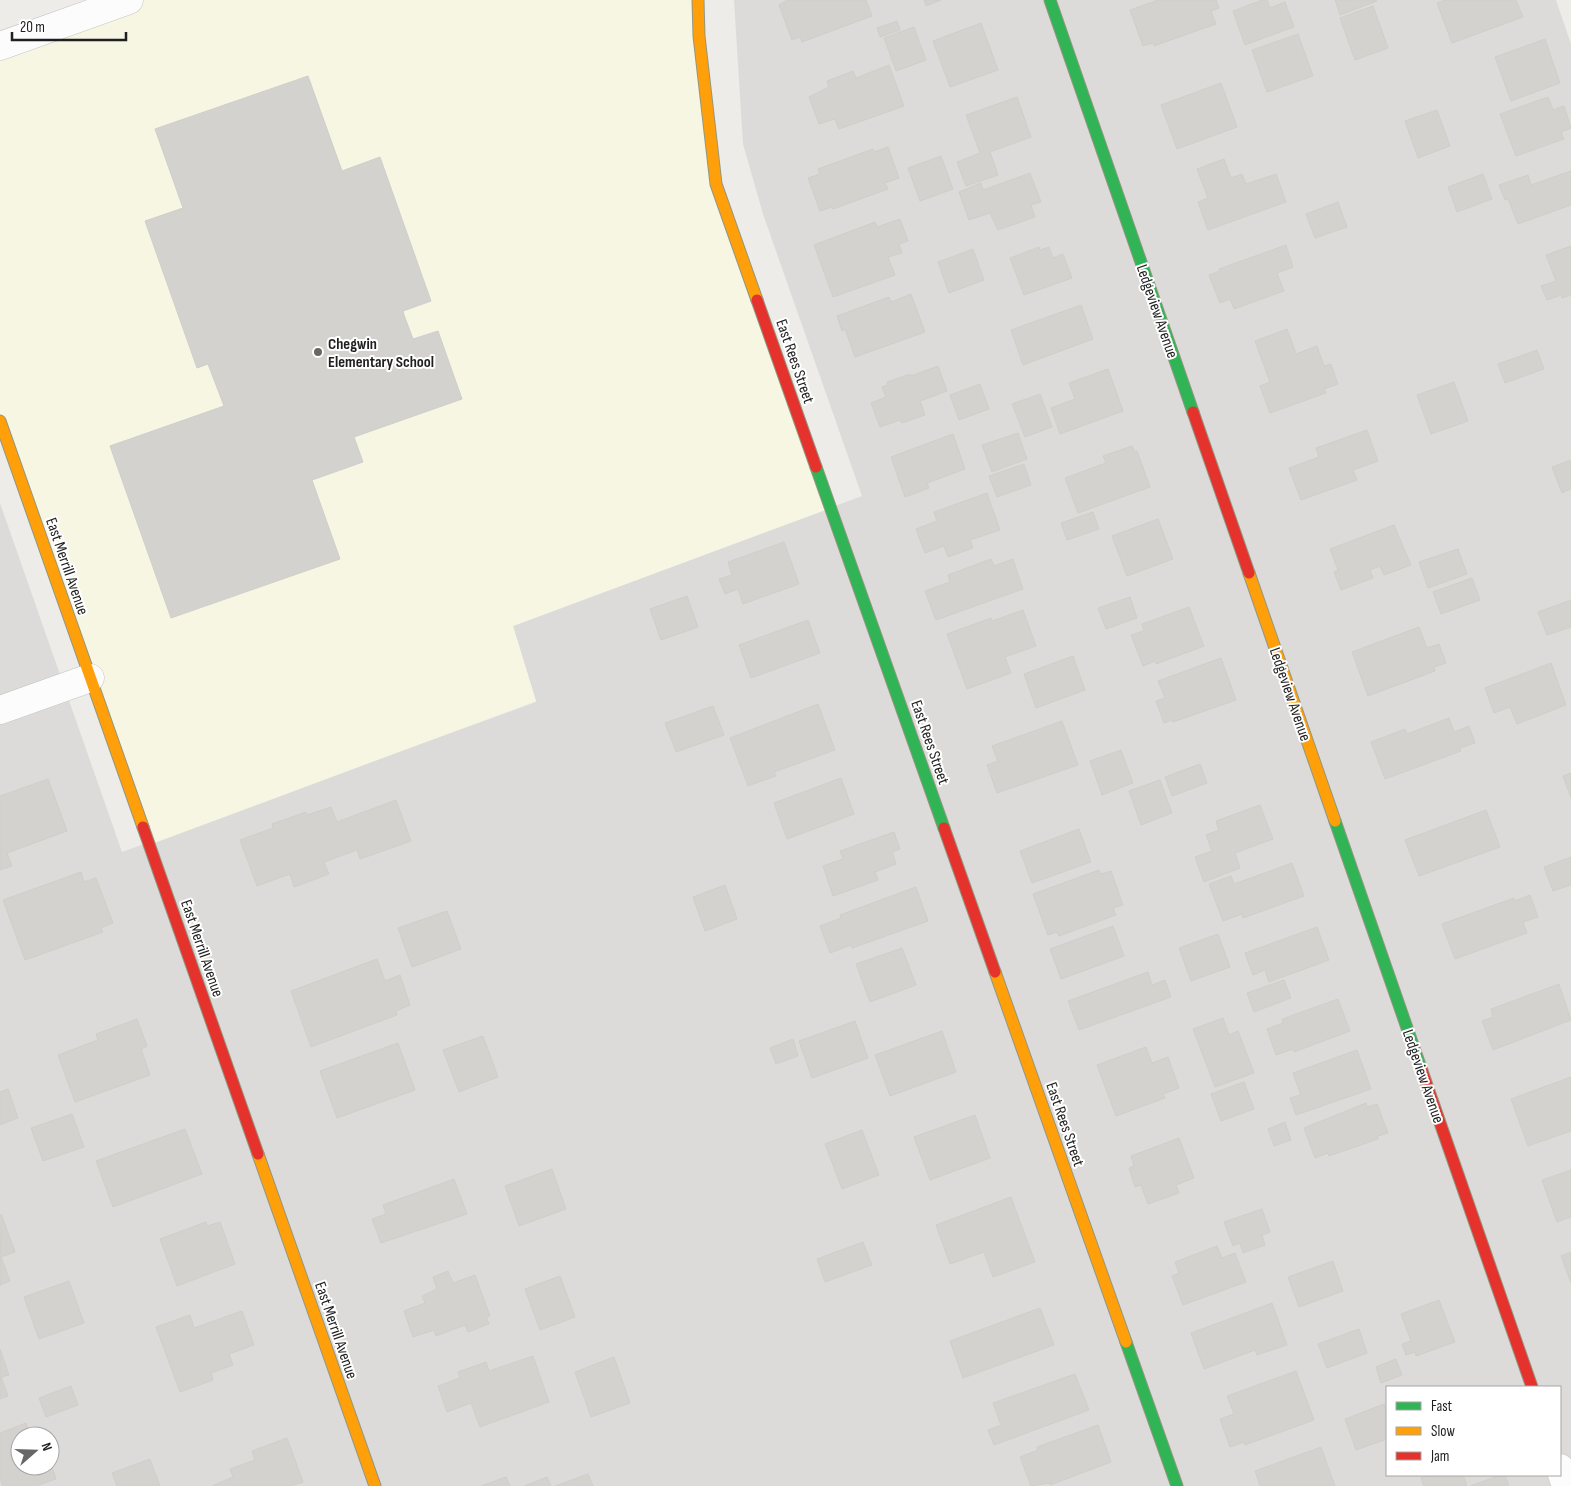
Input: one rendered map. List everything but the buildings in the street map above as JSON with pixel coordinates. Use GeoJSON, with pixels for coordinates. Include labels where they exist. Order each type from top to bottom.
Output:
{"type":"FeatureCollection","features":[{"type":"Feature","properties":{"kind":"street"},"geometry":{"type":"LineString","coordinates":[[0,46],[130,0]]}},
{"type":"Feature","properties":{"kind":"street","name":"East Rees Street"},"geometry":{"type":"LineString","coordinates":[[698,0],[699,36],[716,184],[1177,1486]]}},
{"type":"Feature","properties":{"kind":"street","name":"Ledgeview Avenue"},"geometry":{"type":"LineString","coordinates":[[1050,0],[1532,1386]]}},
{"type":"Feature","properties":{"kind":"street","name":"East Merrill Avenue"},"geometry":{"type":"LineString","coordinates":[[0,421],[375,1486]]}},
{"type":"Feature","properties":{"kind":"street"},"geometry":{"type":"LineString","coordinates":[[0,710],[90,678]]}},
{"type":"Feature","properties":{"kind":"street"},"geometry":{"type":"LineString","coordinates":[[1561,1471],[1566,1486]]}},
{"type":"Feature","properties":{"kind":"shaded area"},"geometry":{"type":"Polygon","coordinates":[[[129,0],[698,0],[716,184],[831,508],[513,626],[536,701],[149,845],[0,421],[0,46],[129,0]]]}},
{"type":"Feature","properties":{"kind":"shaded area"},"geometry":{"type":"Polygon","coordinates":[[[734,0],[1556,0],[1571,44],[1571,1486],[0,1486],[0,503],[122,852],[536,702],[513,626],[862,496],[763,214],[743,144],[734,0]]]}},
{"type":"Feature","properties":{"kind":"traffic: fast"},"geometry":{"type":"LineString","coordinates":[[1050,0],[1193,412]]}},
{"type":"Feature","properties":{"kind":"traffic: fast"},"geometry":{"type":"LineString","coordinates":[[816,467],[944,828]]}},
{"type":"Feature","properties":{"kind":"traffic: fast"},"geometry":{"type":"LineString","coordinates":[[1335,821],[1422,1071]]}},
{"type":"Feature","properties":{"kind":"traffic: fast"},"geometry":{"type":"LineString","coordinates":[[1126,1342],[1177,1486]]}},
{"type":"Feature","properties":{"kind":"traffic: slow"},"geometry":{"type":"LineString","coordinates":[[698,0],[699,36],[716,184],[757,300]]}},
{"type":"Feature","properties":{"kind":"traffic: slow"},"geometry":{"type":"LineString","coordinates":[[0,421],[143,827]]}},
{"type":"Feature","properties":{"kind":"traffic: slow"},"geometry":{"type":"LineString","coordinates":[[1249,573],[1335,821]]}},
{"type":"Feature","properties":{"kind":"traffic: slow"},"geometry":{"type":"LineString","coordinates":[[995,972],[1126,1342]]}},
{"type":"Feature","properties":{"kind":"traffic: slow"},"geometry":{"type":"LineString","coordinates":[[258,1154],[375,1486]]}},
{"type":"Feature","properties":{"kind":"traffic: jam"},"geometry":{"type":"LineString","coordinates":[[757,300],[816,467]]}},
{"type":"Feature","properties":{"kind":"traffic: jam"},"geometry":{"type":"LineString","coordinates":[[1193,412],[1249,573]]}},
{"type":"Feature","properties":{"kind":"traffic: jam"},"geometry":{"type":"LineString","coordinates":[[143,827],[258,1154]]}},
{"type":"Feature","properties":{"kind":"traffic: jam"},"geometry":{"type":"LineString","coordinates":[[944,828],[995,972]]}},
{"type":"Feature","properties":{"kind":"traffic: jam"},"geometry":{"type":"LineString","coordinates":[[1422,1071],[1532,1386]]}},
{"type":"Feature","properties":{"kind":"place","name":"Chegwin Elementary School"},"geometry":{"type":"Point","coordinates":[318,352]}}]}
